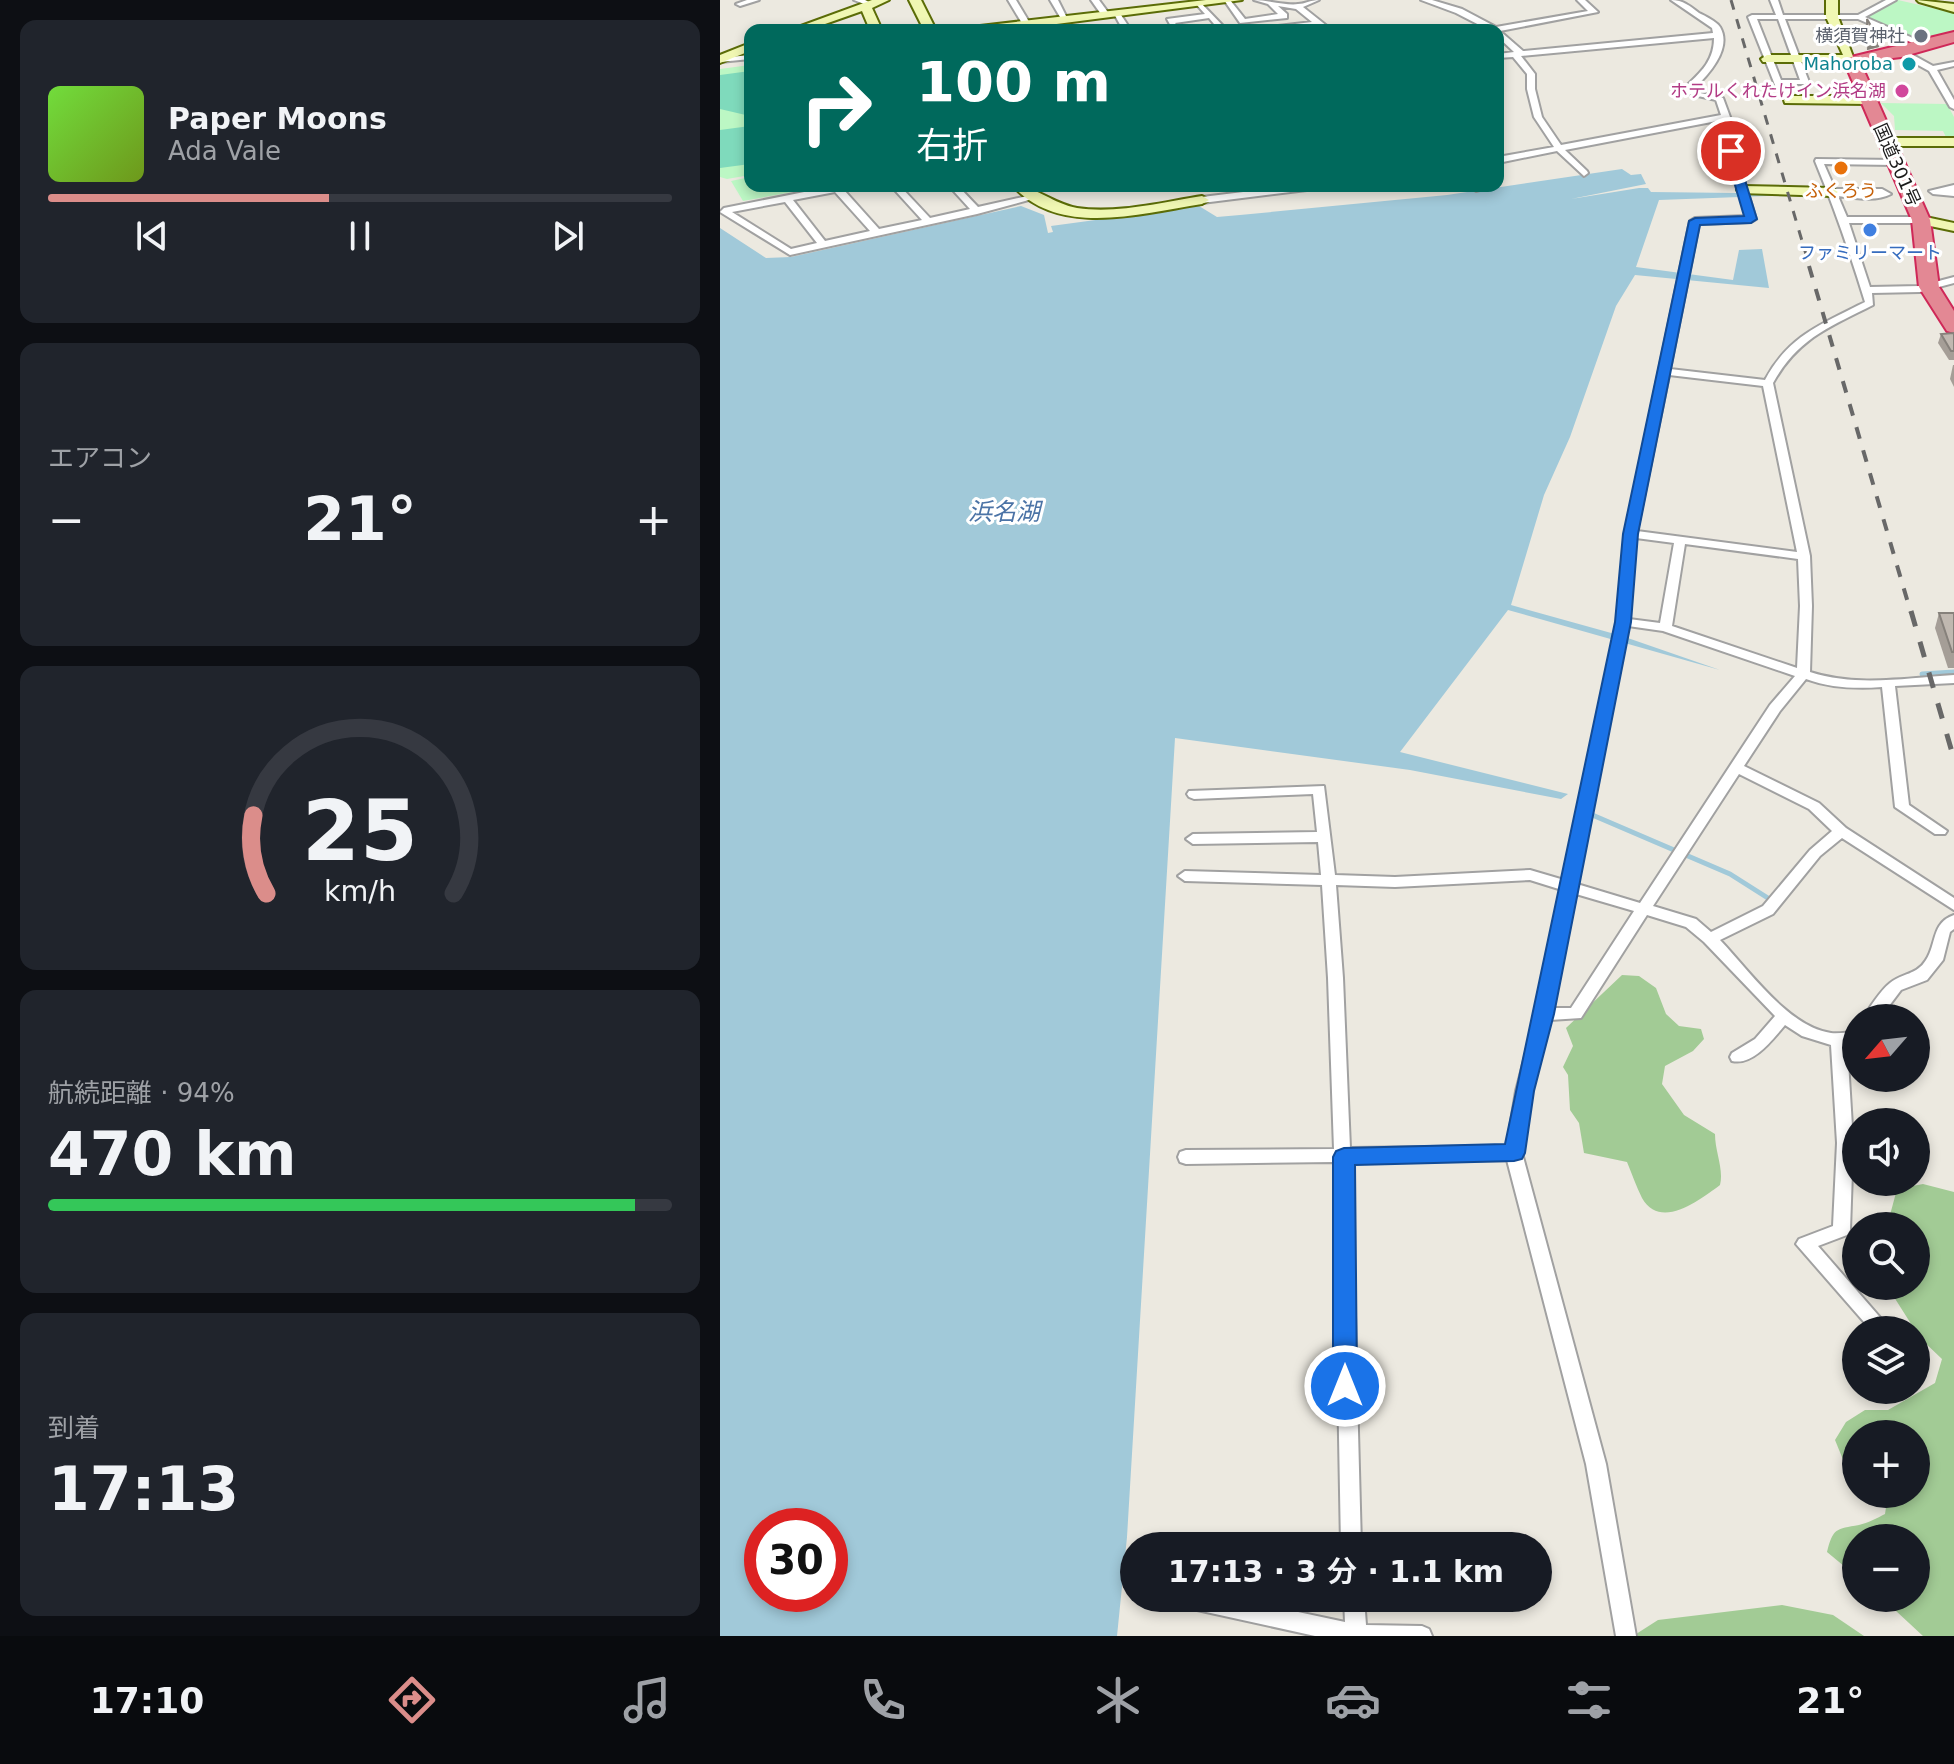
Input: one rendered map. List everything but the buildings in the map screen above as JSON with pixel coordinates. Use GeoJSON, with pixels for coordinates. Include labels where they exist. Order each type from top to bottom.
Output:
{"type":"FeatureCollection","features":[{"type":"Feature","properties":{"kind":"highway"},"geometry":{"type":"LineString","coordinates":[[1851,59],[1901,52],[1954,37]]}},
{"type":"Feature","properties":{"kind":"highway","name":"国道301号"},"geometry":{"type":"LineString","coordinates":[[1851,59],[1921,220],[1929,287],[1954,327]]}},
{"type":"Feature","properties":{"kind":"street"},"geometry":{"type":"LineString","coordinates":[[740,4],[755,0]]}},
{"type":"Feature","properties":{"kind":"street"},"geometry":{"type":"LineString","coordinates":[[811,24],[864,3],[883,0]]}},
{"type":"Feature","properties":{"kind":"street"},"geometry":{"type":"LineString","coordinates":[[915,0],[927,24]]}},
{"type":"Feature","properties":{"kind":"street"},"geometry":{"type":"LineString","coordinates":[[1012,0],[1026,24]]}},
{"type":"Feature","properties":{"kind":"street"},"geometry":{"type":"LineString","coordinates":[[1054,0],[1066,20]]}},
{"type":"Feature","properties":{"kind":"street"},"geometry":{"type":"LineString","coordinates":[[1095,0],[1121,24]]}},
{"type":"Feature","properties":{"kind":"street"},"geometry":{"type":"LineString","coordinates":[[1044,24],[1191,3],[1236,0]]}},
{"type":"Feature","properties":{"kind":"street"},"geometry":{"type":"LineString","coordinates":[[1258,0],[1298,7],[1319,23]]}},
{"type":"Feature","properties":{"kind":"street"},"geometry":{"type":"LineString","coordinates":[[1298,7],[1315,0]]}},
{"type":"Feature","properties":{"kind":"street"},"geometry":{"type":"LineString","coordinates":[[1425,0],[1459,11],[1483,24]]}},
{"type":"Feature","properties":{"kind":"street"},"geometry":{"type":"LineString","coordinates":[[1504,29],[1594,12],[1581,0]]}},
{"type":"Feature","properties":{"kind":"street"},"geometry":{"type":"LineString","coordinates":[[1626,1636],[1596,1464],[1514,1153],[1524,1091],[1544,1014],[1620,633],[1631,534],[1695,221],[1751,219],[1719,98],[1684,92],[1714,65],[1719,35],[1716,27],[1675,0]]}},
{"type":"Feature","properties":{"kind":"street"},"geometry":{"type":"LineString","coordinates":[[1774,0],[1805,82],[1778,82]]}},
{"type":"Feature","properties":{"kind":"street"},"geometry":{"type":"LineString","coordinates":[[1767,59],[1851,59],[1832,17],[1832,0]]}},
{"type":"Feature","properties":{"kind":"street"},"geometry":{"type":"LineString","coordinates":[[1859,17],[1892,0]]}},
{"type":"Feature","properties":{"kind":"street"},"geometry":{"type":"LineString","coordinates":[[1923,0],[1954,8]]}},
{"type":"Feature","properties":{"kind":"street"},"geometry":{"type":"LineString","coordinates":[[1227,1],[1243,21],[1284,16],[1271,3]]}},
{"type":"Feature","properties":{"kind":"street"},"geometry":{"type":"LineString","coordinates":[[864,3],[873,24]]}},
{"type":"Feature","properties":{"kind":"street"},"geometry":{"type":"LineString","coordinates":[[1191,3],[1218,24]]}},
{"type":"Feature","properties":{"kind":"street"},"geometry":{"type":"LineString","coordinates":[[1172,24],[1170,21],[1211,16]]}},
{"type":"Feature","properties":{"kind":"street"},"geometry":{"type":"LineString","coordinates":[[1868,100],[1790,100],[1767,59],[1752,17],[1859,17],[1927,46]]}},
{"type":"Feature","properties":{"kind":"street"},"geometry":{"type":"LineString","coordinates":[[1311,24],[1319,23]]}},
{"type":"Feature","properties":{"kind":"street"},"geometry":{"type":"LineString","coordinates":[[1504,55],[1719,35]]}},
{"type":"Feature","properties":{"kind":"street"},"geometry":{"type":"LineString","coordinates":[[1504,39],[1519,54],[1531,74],[1529,92],[1544,132],[1584,173]]}},
{"type":"Feature","properties":{"kind":"street"},"geometry":{"type":"LineString","coordinates":[[720,59],[744,49]]}},
{"type":"Feature","properties":{"kind":"street"},"geometry":{"type":"LineString","coordinates":[[1901,52],[1932,69],[1954,106]]}},
{"type":"Feature","properties":{"kind":"street"},"geometry":{"type":"LineString","coordinates":[[720,59],[744,57]]}},
{"type":"Feature","properties":{"kind":"street"},"geometry":{"type":"LineString","coordinates":[[1932,69],[1954,64]]}},
{"type":"Feature","properties":{"kind":"street"},"geometry":{"type":"LineString","coordinates":[[1504,159],[1560,151],[1726,117]]}},
{"type":"Feature","properties":{"kind":"street"},"geometry":{"type":"LineString","coordinates":[[1886,142],[1954,142]]}},
{"type":"Feature","properties":{"kind":"street"},"geometry":{"type":"LineString","coordinates":[[1768,383],[1810,330],[1870,303],[1844,220],[1819,161],[1894,162]]}},
{"type":"Feature","properties":{"kind":"street"},"geometry":{"type":"LineString","coordinates":[[817,192],[724,211],[790,252],[1032,198]]}},
{"type":"Feature","properties":{"kind":"street"},"geometry":{"type":"LineString","coordinates":[[841,192],[877,233]]}},
{"type":"Feature","properties":{"kind":"street"},"geometry":{"type":"LineString","coordinates":[[901,192],[928,221]]}},
{"type":"Feature","properties":{"kind":"street"},"geometry":{"type":"LineString","coordinates":[[959,192],[977,211]]}},
{"type":"Feature","properties":{"kind":"street"},"geometry":{"type":"LineString","coordinates":[[1026,192],[1059,211],[1080,213],[1267,192]]}},
{"type":"Feature","properties":{"kind":"street"},"geometry":{"type":"LineString","coordinates":[[1744,194],[1831,192],[1887,194],[1863,196],[1831,192]]}},
{"type":"Feature","properties":{"kind":"street"},"geometry":{"type":"LineString","coordinates":[[787,198],[823,245]]}},
{"type":"Feature","properties":{"kind":"street"},"geometry":{"type":"LineString","coordinates":[[1844,220],[1921,220],[1954,227]]}},
{"type":"Feature","properties":{"kind":"street"},"geometry":{"type":"LineString","coordinates":[[1867,290],[1929,287],[1954,280]]}},
{"type":"Feature","properties":{"kind":"street"},"geometry":{"type":"LineString","coordinates":[[1666,372],[1768,383]]}},
{"type":"Feature","properties":{"kind":"street"},"geometry":{"type":"LineString","coordinates":[[1544,1014],[1575,1014],[1648,907],[1775,708],[1803,674],[1804,556],[1768,383]]}},
{"type":"Feature","properties":{"kind":"street"},"geometry":{"type":"LineString","coordinates":[[1631,534],[1804,556]]}},
{"type":"Feature","properties":{"kind":"street"},"geometry":{"type":"LineString","coordinates":[[1665,628],[1680,540]]}},
{"type":"Feature","properties":{"kind":"street"},"geometry":{"type":"LineString","coordinates":[[1620,633],[1665,628],[1803,674],[1851,685],[1954,679]]}},
{"type":"Feature","properties":{"kind":"street"},"geometry":{"type":"LineString","coordinates":[[1888,683],[1902,807],[1940,831]]}},
{"type":"Feature","properties":{"kind":"street"},"geometry":{"type":"LineString","coordinates":[[1738,768],[1814,806],[1841,831],[1954,905]]}},
{"type":"Feature","properties":{"kind":"street"},"geometry":{"type":"LineString","coordinates":[[1194,794],[1319,789],[1330,878],[1344,1157],[1345,1415],[1350,1532]]}},
{"type":"Feature","properties":{"kind":"street"},"geometry":{"type":"LineString","coordinates":[[1711,938],[1768,910],[1815,853],[1841,831]]}},
{"type":"Feature","properties":{"kind":"street"},"geometry":{"type":"LineString","coordinates":[[1193,839],[1325,837]]}},
{"type":"Feature","properties":{"kind":"street"},"geometry":{"type":"LineString","coordinates":[[1185,876],[1395,882],[1530,875],[1648,907],[1691,923],[1711,938],[1784,1016],[1800,1028],[1842,1038]]}},
{"type":"Feature","properties":{"kind":"street"},"geometry":{"type":"LineString","coordinates":[[1882,1004],[1896,986],[1922,976],[1935,960],[1943,930],[1954,920]]}},
{"type":"Feature","properties":{"kind":"street"},"geometry":{"type":"LineString","coordinates":[[1738,1057],[1761,1043],[1784,1016]]}},
{"type":"Feature","properties":{"kind":"street"},"geometry":{"type":"LineString","coordinates":[[1846,1092],[1841,1230],[1805,1244],[1869,1316]]}},
{"type":"Feature","properties":{"kind":"street"},"geometry":{"type":"LineString","coordinates":[[1186,1157],[1514,1153]]}},
{"type":"Feature","properties":{"kind":"street"},"geometry":{"type":"LineString","coordinates":[[1252,1612],[1356,1635],[1422,1636]]}},
{"type":"Feature","properties":{"kind":"street"},"geometry":{"type":"LineString","coordinates":[[1355,1612],[1356,1635]]}},
{"type":"Feature","properties":{"kind":"green space"},"geometry":{"type":"Polygon","coordinates":[[[1898,0],[1954,13],[1954,31],[1925,42],[1866,17],[1898,0]]]}},
{"type":"Feature","properties":{"kind":"green space"},"geometry":{"type":"Polygon","coordinates":[[[744,66],[744,176],[727,179],[720,177],[720,69],[744,66]]]}},
{"type":"Feature","properties":{"kind":"green space"},"geometry":{"type":"Polygon","coordinates":[[[744,72],[744,115],[720,109],[720,75],[744,72]]]}},
{"type":"Feature","properties":{"kind":"green space"},"geometry":{"type":"Polygon","coordinates":[[[1881,103],[1947,104],[1954,117],[1954,137],[1946,137],[1943,131],[1895,130],[1894,116],[1881,103]]]}},
{"type":"Feature","properties":{"kind":"green space"},"geometry":{"type":"Polygon","coordinates":[[[744,127],[744,165],[720,168],[720,130],[744,127]]]}},
{"type":"Feature","properties":{"kind":"green space"},"geometry":{"type":"Polygon","coordinates":[[[744,178],[744,192],[792,192],[743,201],[731,181],[744,178]]]}},
{"type":"Feature","properties":{"kind":"green space"},"geometry":{"type":"Polygon","coordinates":[[[1622,975],[1639,976],[1656,988],[1666,1014],[1679,1026],[1701,1029],[1704,1039],[1693,1051],[1665,1066],[1662,1084],[1684,1115],[1715,1134],[1720,1185],[1692,1204],[1670,1212],[1660,1212],[1650,1207],[1642,1198],[1627,1162],[1584,1153],[1579,1123],[1570,1110],[1568,1075],[1563,1067],[1573,1046],[1566,1028],[1622,975]]]}},
{"type":"Feature","properties":{"kind":"green space"},"geometry":{"type":"Polygon","coordinates":[[[1930,1186],[1954,1192],[1954,1636],[1923,1636],[1897,1612],[1930,1612],[1930,1524],[1862,1524],[1885,1514],[1886,1508],[1930,1508],[1930,1420],[1849,1420],[1865,1410],[1888,1410],[1898,1404],[1930,1404],[1930,1386],[1935,1383],[1942,1359],[1930,1348],[1930,1316],[1906,1316],[1896,1300],[1930,1300],[1930,1212],[1891,1212],[1895,1196],[1930,1196],[1930,1186]]]}},
{"type":"Feature","properties":{"kind":"green space"},"geometry":{"type":"Polygon","coordinates":[[[1842,1429],[1842,1457],[1835,1440],[1842,1429]]]}},
{"type":"Feature","properties":{"kind":"green space"},"geometry":{"type":"Polygon","coordinates":[[[1842,1529],[1842,1564],[1827,1552],[1831,1538],[1842,1529]]]}},
{"type":"Feature","properties":{"kind":"green space"},"geometry":{"type":"Polygon","coordinates":[[[1782,1605],[1833,1615],[1864,1636],[1633,1636],[1658,1620],[1782,1605]]]}},
{"type":"Feature","properties":{"kind":"water","name":"浜名湖"},"geometry":{"type":"Polygon","coordinates":[[[1622,169],[1631,175],[1641,174],[1646,184],[1571,199],[1639,188],[1648,188],[1651,192],[1822,194],[1659,200],[1636,267],[1733,280],[1739,250],[1762,249],[1769,288],[1635,275],[1616,306],[1570,437],[1544,495],[1511,605],[1622,636],[1720,670],[1508,610],[1400,752],[1568,794],[1561,799],[1410,770],[1175,738],[1127,1532],[1120,1532],[1117,1636],[720,1636],[720,228],[766,258],[791,257],[1021,206],[1044,215],[1048,233],[1053,232],[1051,226],[1199,206],[1217,217],[1467,192],[1504,192],[1504,187],[1622,169]]]}},
{"type":"Feature","properties":{"kind":"waterway"},"geometry":{"type":"LineString","coordinates":[[1922,674],[1954,672]]}},
{"type":"Feature","properties":{"kind":"waterway"},"geometry":{"type":"LineString","coordinates":[[1590,814],[1730,874],[1771,900]]}},
{"type":"Feature","properties":{"kind":"railway"},"geometry":{"type":"LineString","coordinates":[[1731,0],[1810,268]]}},
{"type":"Feature","properties":{"kind":"railway"},"geometry":{"type":"LineString","coordinates":[[1809,266],[1911,613]]}},
{"type":"Feature","properties":{"kind":"railway"},"geometry":{"type":"LineString","coordinates":[[1911,611],[1954,759]]}},
{"type":"Feature","properties":{"kind":"place","name":"横須賀神社"},"geometry":{"type":"Point","coordinates":[1921,36]}},
{"type":"Feature","properties":{"kind":"place","name":"Mahoroba"},"geometry":{"type":"Point","coordinates":[1909,64]}},
{"type":"Feature","properties":{"kind":"place","name":"ホテルくれたけイン浜名湖"},"geometry":{"type":"Point","coordinates":[1902,91]}},
{"type":"Feature","properties":{"kind":"place","name":"ふくろう"},"geometry":{"type":"Point","coordinates":[1841,168]}},
{"type":"Feature","properties":{"kind":"place","name":"ファミリーマート"},"geometry":{"type":"Point","coordinates":[1870,230]}},
{"type":"Feature","properties":{"kind":"route"},"geometry":{"type":"LineString","coordinates":[[1345,1386],[1344,1157],[1514,1153],[1524,1091],[1544,1014],[1584,802],[1623,622],[1631,534],[1695,221],[1700,218],[1751,219],[1731,151]]}}]}
